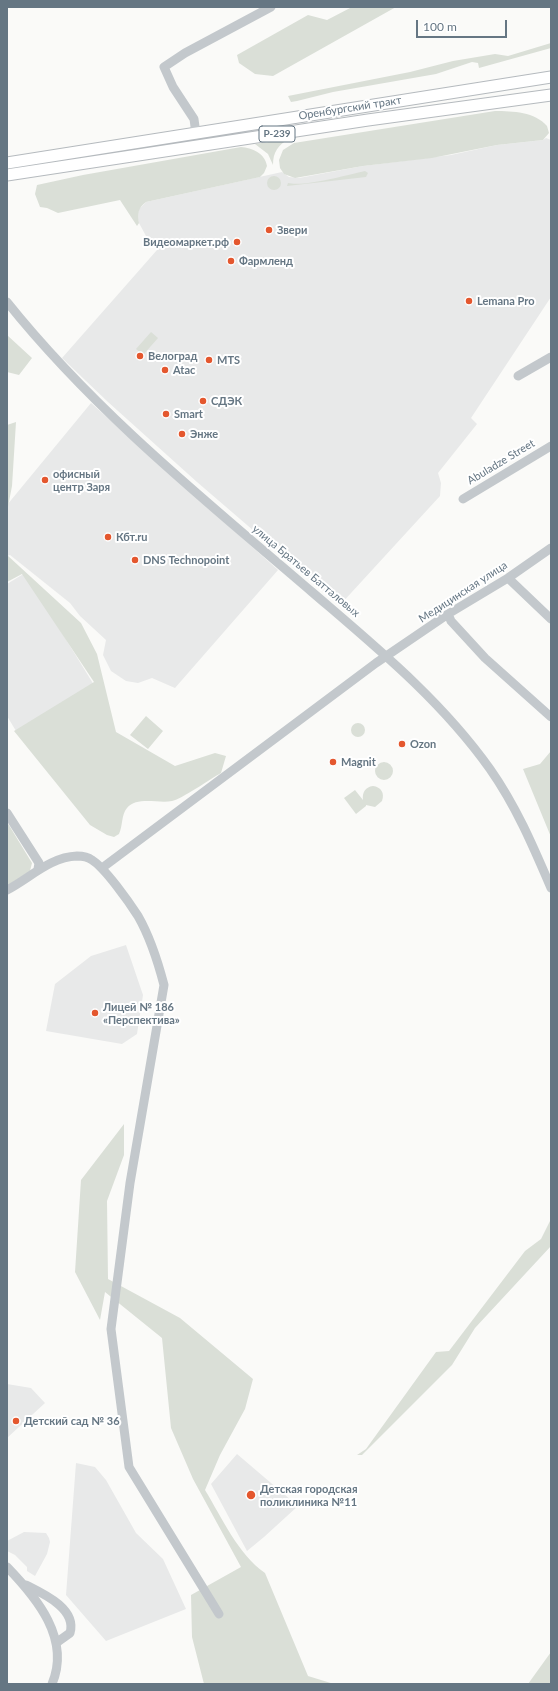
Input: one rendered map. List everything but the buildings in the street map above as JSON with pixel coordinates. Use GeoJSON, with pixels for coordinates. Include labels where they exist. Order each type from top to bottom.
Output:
{"type":"FeatureCollection","features":[{"type":"Feature","properties":{"kind":"main road","name":"Оренбургский тракт"},"geometry":{"type":"LineString","coordinates":[[7,163],[549,77]]}},
{"type":"Feature","properties":{"kind":"main road","name":"Оренбургский тракт"},"geometry":{"type":"LineString","coordinates":[[7,175],[368,120],[550,96]]}},
{"type":"Feature","properties":{"kind":"street"},"geometry":{"type":"LineString","coordinates":[[196,134],[194,119],[173,87],[164,67],[185,53],[271,7]]}},
{"type":"Feature","properties":{"kind":"street","name":"улица Братьев Батталовых"},"geometry":{"type":"LineString","coordinates":[[7,302],[61,365],[102,406],[193,490],[388,656],[451,720],[489,768],[508,797],[524,826],[551,888]]}},
{"type":"Feature","properties":{"kind":"street"},"geometry":{"type":"LineString","coordinates":[[518,376],[551,357]]}},
{"type":"Feature","properties":{"kind":"street","name":"Abuladze Street"},"geometry":{"type":"LineString","coordinates":[[463,499],[551,446]]}},
{"type":"Feature","properties":{"kind":"street","name":"Медицинская улица"},"geometry":{"type":"LineString","coordinates":[[102,868],[388,656],[448,614],[508,578],[551,548]]}},
{"type":"Feature","properties":{"kind":"street"},"geometry":{"type":"LineString","coordinates":[[508,578],[551,619]]}},
{"type":"Feature","properties":{"kind":"street"},"geometry":{"type":"LineString","coordinates":[[448,614],[451,621],[485,658],[551,717]]}},
{"type":"Feature","properties":{"kind":"street"},"geometry":{"type":"LineString","coordinates":[[7,813],[38,863],[38,869]]}},
{"type":"Feature","properties":{"kind":"street"},"geometry":{"type":"LineString","coordinates":[[7,890],[21,883],[38,869],[76,856],[91,859],[102,868],[138,917],[148,938],[164,985],[130,1183],[111,1328],[129,1467],[219,1614]]}},
{"type":"Feature","properties":{"kind":"street"},"geometry":{"type":"LineString","coordinates":[[7,1567],[25,1585],[51,1624],[56,1643],[57,1667],[52,1684]]}},
{"type":"Feature","properties":{"kind":"street"},"geometry":{"type":"LineString","coordinates":[[25,1585],[49,1597],[59,1604],[69,1619],[72,1627],[70,1634],[56,1643]]}},
{"type":"Feature","properties":{"kind":"shaded area"},"geometry":{"type":"Polygon","coordinates":[[[352,7],[396,7],[273,76],[255,74],[239,63],[237,55],[308,15],[327,20],[352,7]]]}},
{"type":"Feature","properties":{"kind":"shaded area"},"geometry":{"type":"Polygon","coordinates":[[[551,43],[551,48],[479,68],[478,63],[472,62],[436,74],[333,92],[297,101],[291,102],[288,96],[410,72],[453,61],[495,54],[508,56],[551,43]]]}},
{"type":"Feature","properties":{"kind":"shaded area"},"geometry":{"type":"Polygon","coordinates":[[[495,111],[509,111],[530,115],[542,121],[547,126],[549,133],[543,140],[497,145],[432,158],[363,166],[295,178],[284,174],[280,168],[279,160],[283,150],[294,143],[495,111]]]}},
{"type":"Feature","properties":{"kind":"shaded area"},"geometry":{"type":"Polygon","coordinates":[[[546,138],[551,140],[551,297],[471,418],[477,424],[438,473],[441,483],[440,496],[340,605],[197,482],[108,402],[62,358],[157,250],[146,236],[137,216],[139,209],[146,202],[282,172],[289,177],[299,178],[363,166],[451,155],[497,145],[543,140],[546,138]]]}},
{"type":"Feature","properties":{"kind":"shaded area"},"geometry":{"type":"Polygon","coordinates":[[[289,139],[277,149],[274,156],[273,165],[268,154],[255,144],[289,139]]]}},
{"type":"Feature","properties":{"kind":"shaded area"},"geometry":{"type":"Polygon","coordinates":[[[241,147],[254,150],[266,161],[267,166],[264,173],[260,177],[146,202],[139,211],[139,223],[137,226],[120,200],[58,213],[47,208],[40,207],[35,194],[37,185],[83,175],[241,147]]]}},
{"type":"Feature","properties":{"kind":"shaded area"},"geometry":{"type":"Polygon","coordinates":[[[365,171],[368,173],[366,177],[287,186],[288,183],[295,184],[315,182],[365,171]]]}},
{"type":"Feature","properties":{"kind":"shaded area"},"geometry":{"type":"Polygon","coordinates":[[[271,176],[277,176],[281,180],[281,186],[277,190],[271,190],[267,186],[267,180],[271,176]]]}},
{"type":"Feature","properties":{"kind":"shaded area"},"geometry":{"type":"Polygon","coordinates":[[[151,332],[158,338],[143,355],[136,349],[151,332]]]}},
{"type":"Feature","properties":{"kind":"shaded area"},"geometry":{"type":"Polygon","coordinates":[[[7,335],[32,358],[19,375],[7,372],[7,335]]]}},
{"type":"Feature","properties":{"kind":"shaded area"},"geometry":{"type":"Polygon","coordinates":[[[91,403],[278,570],[175,688],[152,678],[138,683],[126,681],[111,671],[103,655],[106,640],[80,616],[70,603],[10,555],[7,556],[7,505],[91,403]]]}},
{"type":"Feature","properties":{"kind":"shaded area"},"geometry":{"type":"Polygon","coordinates":[[[16,422],[12,486],[7,512],[7,425],[16,422]]]}},
{"type":"Feature","properties":{"kind":"shaded area"},"geometry":{"type":"Polygon","coordinates":[[[7,555],[81,623],[97,654],[116,732],[175,766],[215,753],[226,756],[221,773],[176,800],[167,802],[142,801],[131,804],[125,811],[119,834],[114,837],[107,835],[90,825],[14,731],[94,682],[22,574],[7,582],[7,555]]]}},
{"type":"Feature","properties":{"kind":"shaded area"},"geometry":{"type":"Polygon","coordinates":[[[25,573],[94,685],[16,731],[7,716],[7,584],[25,573]]]}},
{"type":"Feature","properties":{"kind":"shaded area"},"geometry":{"type":"Polygon","coordinates":[[[146,716],[163,731],[148,749],[130,735],[146,716]]]}},
{"type":"Feature","properties":{"kind":"shaded area"},"geometry":{"type":"Polygon","coordinates":[[[355,723],[361,723],[365,727],[365,733],[361,737],[355,737],[351,733],[351,727],[355,723]]]}},
{"type":"Feature","properties":{"kind":"shaded area"},"geometry":{"type":"Polygon","coordinates":[[[551,751],[551,837],[523,769],[540,764],[551,751]]]}},
{"type":"Feature","properties":{"kind":"shaded area"},"geometry":{"type":"Polygon","coordinates":[[[384,762],[390,765],[393,771],[390,777],[384,780],[378,777],[375,771],[378,765],[384,762]]]}},
{"type":"Feature","properties":{"kind":"shaded area"},"geometry":{"type":"Polygon","coordinates":[[[373,786],[382,791],[382,801],[375,807],[366,805],[356,814],[344,798],[355,790],[363,800],[365,791],[373,786]]]}},
{"type":"Feature","properties":{"kind":"shaded area"},"geometry":{"type":"Polygon","coordinates":[[[7,822],[32,863],[30,871],[7,886],[7,822]]]}},
{"type":"Feature","properties":{"kind":"shaded area","name":"Лицей № 186 «Перспектива»"},"geometry":{"type":"Polygon","coordinates":[[[126,945],[143,995],[137,1034],[122,1044],[46,1031],[55,984],[91,956],[126,945]]]}},
{"type":"Feature","properties":{"kind":"shaded area"},"geometry":{"type":"Polygon","coordinates":[[[124,1124],[124,1155],[107,1201],[108,1279],[180,1318],[253,1379],[245,1409],[220,1455],[205,1490],[231,1535],[255,1565],[265,1573],[308,1676],[334,1684],[204,1684],[192,1637],[191,1595],[241,1567],[193,1479],[171,1428],[162,1338],[105,1292],[100,1320],[75,1272],[81,1180],[124,1124]]]}},
{"type":"Feature","properties":{"kind":"shaded area"},"geometry":{"type":"Polygon","coordinates":[[[551,1219],[551,1246],[475,1328],[452,1365],[362,1455],[357,1455],[366,1449],[436,1352],[449,1351],[525,1251],[541,1239],[551,1219]]]}},
{"type":"Feature","properties":{"kind":"shaded area","name":"Детский сад № 36"},"geometry":{"type":"Polygon","coordinates":[[[7,1384],[31,1388],[45,1403],[7,1438],[7,1384]]]}},
{"type":"Feature","properties":{"kind":"shaded area","name":"Детская городская поликлиника №11"},"geometry":{"type":"Polygon","coordinates":[[[237,1454],[298,1506],[247,1551],[211,1484],[237,1454]]]}},
{"type":"Feature","properties":{"kind":"shaded area"},"geometry":{"type":"Polygon","coordinates":[[[76,1463],[95,1467],[106,1480],[136,1533],[163,1559],[186,1609],[106,1641],[66,1595],[76,1463]]]}},
{"type":"Feature","properties":{"kind":"shaded area"},"geometry":{"type":"Polygon","coordinates":[[[24,1532],[46,1533],[50,1542],[47,1554],[35,1576],[27,1571],[27,1567],[15,1555],[7,1551],[7,1541],[24,1532]]]}},
{"type":"Feature","properties":{"kind":"shaded area"},"geometry":{"type":"Polygon","coordinates":[[[551,1652],[551,1684],[528,1684],[551,1652]]]}},
{"type":"Feature","properties":{"kind":"place","name":"Звери"},"geometry":{"type":"Point","coordinates":[269,230]}},
{"type":"Feature","properties":{"kind":"place","name":"Видеомаркет.рф"},"geometry":{"type":"Point","coordinates":[237,242]}},
{"type":"Feature","properties":{"kind":"place","name":"Фармленд"},"geometry":{"type":"Point","coordinates":[231,261]}},
{"type":"Feature","properties":{"kind":"place","name":"Lemana Pro"},"geometry":{"type":"Point","coordinates":[469,301]}},
{"type":"Feature","properties":{"kind":"place","name":"Велоград"},"geometry":{"type":"Point","coordinates":[140,356]}},
{"type":"Feature","properties":{"kind":"place","name":"MTS"},"geometry":{"type":"Point","coordinates":[209,360]}},
{"type":"Feature","properties":{"kind":"place","name":"Atac"},"geometry":{"type":"Point","coordinates":[165,370]}},
{"type":"Feature","properties":{"kind":"place","name":"СДЭК"},"geometry":{"type":"Point","coordinates":[203,401]}},
{"type":"Feature","properties":{"kind":"place","name":"Smart"},"geometry":{"type":"Point","coordinates":[166,414]}},
{"type":"Feature","properties":{"kind":"place","name":"Энже"},"geometry":{"type":"Point","coordinates":[182,434]}},
{"type":"Feature","properties":{"kind":"place","name":"офисный центр Заря"},"geometry":{"type":"Point","coordinates":[45,480]}},
{"type":"Feature","properties":{"kind":"place","name":"Кбт.ru"},"geometry":{"type":"Point","coordinates":[108,537]}},
{"type":"Feature","properties":{"kind":"place","name":"DNS Technopoint"},"geometry":{"type":"Point","coordinates":[135,560]}},
{"type":"Feature","properties":{"kind":"place","name":"Ozon"},"geometry":{"type":"Point","coordinates":[402,744]}},
{"type":"Feature","properties":{"kind":"place","name":"Magnit"},"geometry":{"type":"Point","coordinates":[333,762]}},
{"type":"Feature","properties":{"kind":"place","name":"Лицей № 186 «Перспектива»"},"geometry":{"type":"Point","coordinates":[95,1013]}},
{"type":"Feature","properties":{"kind":"place","name":"Детский сад № 36"},"geometry":{"type":"Point","coordinates":[16,1421]}},
{"type":"Feature","properties":{"kind":"place","name":"Детская городская поликлиника №11"},"geometry":{"type":"Point","coordinates":[251,1495]}}]}
